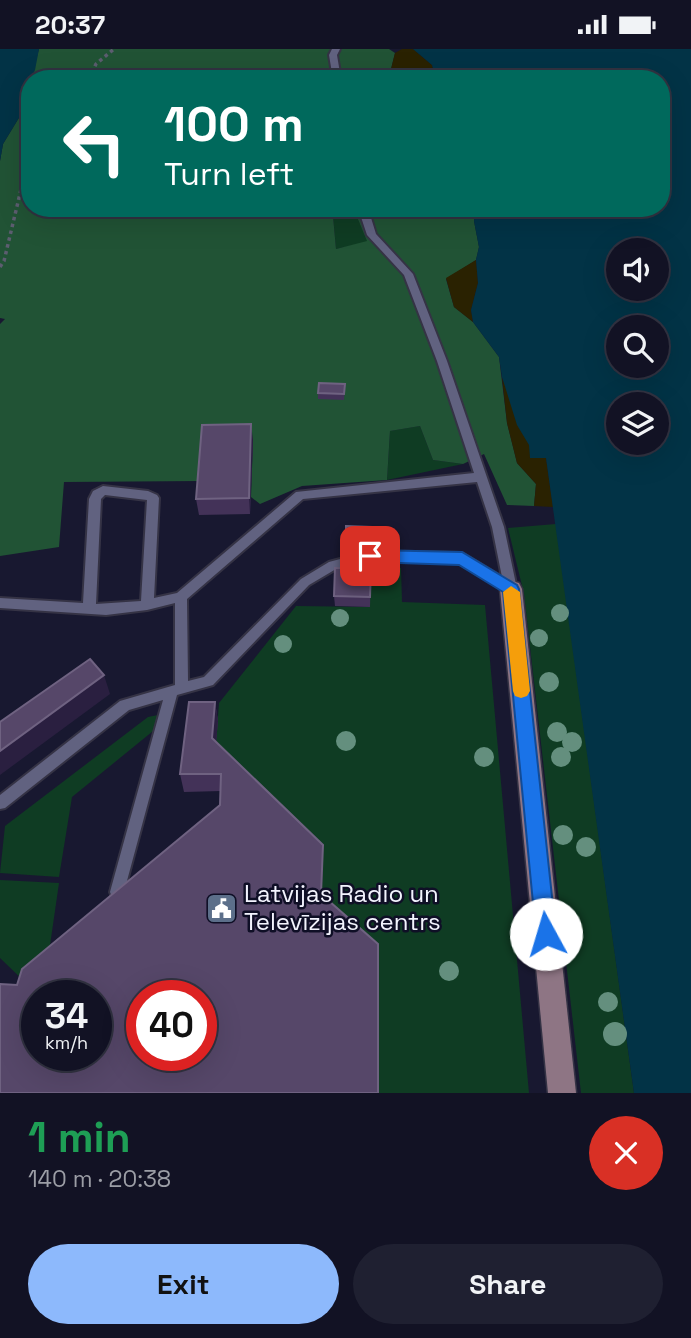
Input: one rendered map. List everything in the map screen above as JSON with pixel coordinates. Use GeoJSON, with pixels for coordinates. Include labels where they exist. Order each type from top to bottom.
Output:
{"type":"FeatureCollection","features":[{"type":"Feature","properties":{"kind":"street"},"geometry":{"type":"LineString","coordinates":[[511,589],[562,1093]]}},
{"type":"Feature","properties":{"kind":"lane"},"geometry":{"type":"LineString","coordinates":[[336,49],[333,55],[336,70]]}},
{"type":"Feature","properties":{"kind":"lane"},"geometry":{"type":"LineString","coordinates":[[366,217],[372,235],[408,274],[442,361],[498,527],[511,589]]}},
{"type":"Feature","properties":{"kind":"lane"},"geometry":{"type":"LineString","coordinates":[[0,603],[89,609],[147,605],[181,597],[300,495],[481,477]]}},
{"type":"Feature","properties":{"kind":"lane"},"geometry":{"type":"LineString","coordinates":[[89,609],[96,499],[97,493],[103,490],[149,495],[153,498],[147,605]]}},
{"type":"Feature","properties":{"kind":"lane"},"geometry":{"type":"LineString","coordinates":[[0,803],[125,705],[208,681],[305,582],[333,565],[370,556],[462,558],[511,589]]}},
{"type":"Feature","properties":{"kind":"lane"},"geometry":{"type":"LineString","coordinates":[[117,892],[177,690],[181,597]]}},
{"type":"Feature","properties":{"kind":"path"},"geometry":{"type":"LineString","coordinates":[[93,70],[96,64],[114,49]]}},
{"type":"Feature","properties":{"kind":"path"},"geometry":{"type":"LineString","coordinates":[[0,267],[4,261],[21,189]]}},
{"type":"Feature","properties":{"kind":"green space"},"geometry":{"type":"Polygon","coordinates":[[[39,49],[389,49],[395,53],[390,70],[33,70],[39,49]]]}},
{"type":"Feature","properties":{"kind":"green space"},"geometry":{"type":"Polygon","coordinates":[[[21,101],[21,217],[333,217],[336,249],[367,241],[357,217],[475,217],[479,247],[476,260],[446,279],[454,307],[473,322],[499,357],[507,423],[517,463],[536,484],[534,506],[507,505],[484,454],[463,464],[433,460],[420,426],[390,431],[387,480],[302,486],[260,504],[251,497],[253,440],[201,481],[64,482],[59,547],[0,556],[0,324],[5,319],[0,318],[0,161],[3,144],[20,116],[21,101]]]}},
{"type":"Feature","properties":{"kind":"green space"},"geometry":{"type":"Polygon","coordinates":[[[333,217],[357,217],[368,242],[336,249],[333,217]]]}},
{"type":"Feature","properties":{"kind":"green space"},"geometry":{"type":"Polygon","coordinates":[[[420,426],[433,460],[463,464],[387,480],[390,431],[420,426]]]}},
{"type":"Feature","properties":{"kind":"green space"},"geometry":{"type":"Polygon","coordinates":[[[556,524],[634,1093],[581,1093],[524,594],[508,528],[556,524]]]}},
{"type":"Feature","properties":{"kind":"green space"},"geometry":{"type":"Polygon","coordinates":[[[370,566],[401,568],[402,602],[485,605],[529,1093],[377,1093],[321,910],[215,755],[219,703],[296,606],[370,607],[370,566]]]}},
{"type":"Feature","properties":{"kind":"green space"},"geometry":{"type":"Polygon","coordinates":[[[158,715],[158,727],[72,797],[59,877],[0,873],[5,826],[148,717],[158,715]]]}},
{"type":"Feature","properties":{"kind":"green space"},"geometry":{"type":"Polygon","coordinates":[[[0,880],[59,883],[47,966],[28,980],[23,980],[0,958],[0,880]]]}},
{"type":"Feature","properties":{"kind":"sand"},"geometry":{"type":"Polygon","coordinates":[[[402,49],[413,49],[432,65],[433,70],[393,70],[395,53],[402,49]]]}},
{"type":"Feature","properties":{"kind":"sand"},"geometry":{"type":"Polygon","coordinates":[[[476,260],[478,283],[471,310],[473,322],[454,307],[446,278],[476,260]]]}},
{"type":"Feature","properties":{"kind":"sand"},"geometry":{"type":"Polygon","coordinates":[[[502,377],[517,422],[527,440],[546,458],[553,507],[534,506],[536,484],[517,463],[507,423],[502,377]]]}},
{"type":"Feature","properties":{"kind":"water"},"geometry":{"type":"Polygon","coordinates":[[[0,49],[39,49],[35,70],[21,70],[20,116],[3,144],[0,161],[0,49]]]}},
{"type":"Feature","properties":{"kind":"water"},"geometry":{"type":"Polygon","coordinates":[[[413,49],[691,49],[691,1093],[634,1093],[546,458],[530,458],[529,445],[517,425],[502,377],[499,357],[473,322],[471,310],[478,283],[476,260],[479,247],[474,221],[475,217],[670,217],[670,70],[433,70],[432,65],[413,49]]]}},
{"type":"Feature","properties":{"kind":"building"},"geometry":{"type":"Polygon","coordinates":[[[319,383],[345,384],[344,394],[318,393],[319,383]]]}},
{"type":"Feature","properties":{"kind":"building"},"geometry":{"type":"Polygon","coordinates":[[[251,424],[249,498],[196,499],[202,425],[251,424]]]}},
{"type":"Feature","properties":{"kind":"building"},"geometry":{"type":"Polygon","coordinates":[[[346,526],[372,527],[379,535],[372,541],[346,541],[346,526]]]}},
{"type":"Feature","properties":{"kind":"building"},"geometry":{"type":"Polygon","coordinates":[[[335,568],[371,568],[370,597],[334,596],[335,568]]]}},
{"type":"Feature","properties":{"kind":"building"},"geometry":{"type":"Polygon","coordinates":[[[90,659],[104,675],[0,751],[0,722],[90,659]]]}},
{"type":"Feature","properties":{"kind":"building","name":"Latvijas Radio un Televīzijas centrs"},"geometry":{"type":"Polygon","coordinates":[[[189,702],[215,702],[212,738],[323,845],[321,894],[378,944],[378,1093],[0,1093],[0,984],[17,985],[22,969],[220,805],[221,774],[180,774],[189,702]]]}},
{"type":"Feature","properties":{"kind":"slow traffic"},"geometry":{"type":"LineString","coordinates":[[511,592],[521,691]]}},
{"type":"Feature","properties":{"kind":"place","name":"Latvijas Radio un Televīzijas centrs"},"geometry":{"type":"Point","coordinates":[221,908]}},
{"type":"Feature","properties":{"kind":"route"},"geometry":{"type":"LineString","coordinates":[[370,556],[462,558],[511,589],[546,934]]}}]}
